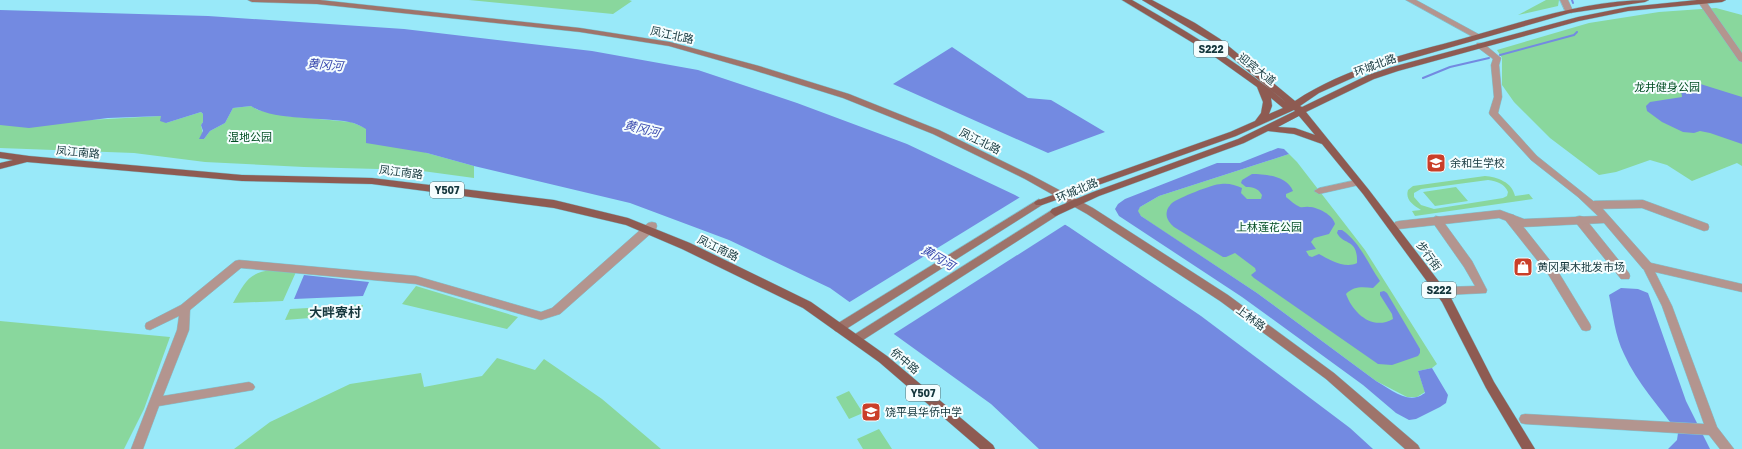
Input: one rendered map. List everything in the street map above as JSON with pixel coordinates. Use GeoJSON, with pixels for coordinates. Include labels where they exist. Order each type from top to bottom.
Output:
{"type":"FeatureCollection","features":[{"type":"Feature","properties":{"kind":"main road","name":"凤江北路"},"geometry":{"type":"LineString","coordinates":[[252,0],[332,4],[580,30],[670,44],[846,96],[936,132],[1028,176],[1076,203]]}},
{"type":"Feature","properties":{"kind":"main road","name":"迎宾大道"},"geometry":{"type":"LineString","coordinates":[[1126,0],[1188,34],[1232,63],[1289,109]]}},
{"type":"Feature","properties":{"kind":"main road","name":"迎宾大道"},"geometry":{"type":"LineString","coordinates":[[1146,0],[1192,25],[1217,41],[1287,96],[1302,113]]}},
{"type":"Feature","properties":{"kind":"main road","name":"环城北路"},"geometry":{"type":"LineString","coordinates":[[856,339],[1055,212],[1241,141],[1302,113],[1372,77],[1476,40],[1569,11],[1645,0]]}},
{"type":"Feature","properties":{"kind":"main road","name":"环城北路"},"geometry":{"type":"LineString","coordinates":[[839,328],[1038,203],[1233,134],[1289,109],[1316,92],[1365,69],[1476,40],[1585,17],[1628,9],[1722,0]]}},
{"type":"Feature","properties":{"kind":"main road"},"geometry":{"type":"LineString","coordinates":[[1254,125],[1264,116],[1269,105],[1265,93],[1255,81]]}},
{"type":"Feature","properties":{"kind":"main road","name":"步行街"},"geometry":{"type":"LineString","coordinates":[[1302,113],[1366,192],[1446,299],[1490,385],[1529,449]]}},
{"type":"Feature","properties":{"kind":"main road"},"geometry":{"type":"LineString","coordinates":[[1263,131],[1278,129],[1295,131],[1313,136],[1328,145]]}},
{"type":"Feature","properties":{"kind":"main road","name":"凤江南路"},"geometry":{"type":"LineString","coordinates":[[0,155],[29,160],[242,178],[372,181],[554,204],[628,222],[686,246],[807,305],[839,328]]}},
{"type":"Feature","properties":{"kind":"main road","name":"凤江南路"},"geometry":{"type":"LineString","coordinates":[[0,166],[29,160]]}},
{"type":"Feature","properties":{"kind":"main road","name":"上林路"},"geometry":{"type":"LineString","coordinates":[[1076,203],[1236,307],[1330,376],[1414,449]]}},
{"type":"Feature","properties":{"kind":"main road","name":"侨中路"},"geometry":{"type":"LineString","coordinates":[[839,328],[883,359],[989,449]]}},
{"type":"Feature","properties":{"kind":"street"},"geometry":{"type":"LineString","coordinates":[[1410,0],[1476,40],[1497,58],[1495,65],[1498,97],[1493,113],[1534,158],[1594,205],[1647,266],[1667,306],[1696,390],[1707,429],[1728,449]]}},
{"type":"Feature","properties":{"kind":"street"},"geometry":{"type":"LineString","coordinates":[[1564,0],[1569,11]]}},
{"type":"Feature","properties":{"kind":"street"},"geometry":{"type":"LineString","coordinates":[[1701,1],[1742,59]]}},
{"type":"Feature","properties":{"kind":"street"},"geometry":{"type":"LineString","coordinates":[[1320,191],[1356,183]]}},
{"type":"Feature","properties":{"kind":"street"},"geometry":{"type":"LineString","coordinates":[[1594,205],[1643,204],[1704,227]]}},
{"type":"Feature","properties":{"kind":"street"},"geometry":{"type":"LineString","coordinates":[[1398,225],[1500,214],[1523,223],[1607,219]]}},
{"type":"Feature","properties":{"kind":"street"},"geometry":{"type":"LineString","coordinates":[[1510,218],[1552,271],[1586,328]]}},
{"type":"Feature","properties":{"kind":"street"},"geometry":{"type":"LineString","coordinates":[[1436,220],[1468,264],[1482,290],[1446,291]]}},
{"type":"Feature","properties":{"kind":"street"},"geometry":{"type":"LineString","coordinates":[[1580,220],[1625,276]]}},
{"type":"Feature","properties":{"kind":"street"},"geometry":{"type":"LineString","coordinates":[[150,326],[185,308],[239,264],[416,280],[541,316],[556,311],[652,226]]}},
{"type":"Feature","properties":{"kind":"street"},"geometry":{"type":"LineString","coordinates":[[1647,266],[1742,288]]}},
{"type":"Feature","properties":{"kind":"street"},"geometry":{"type":"LineString","coordinates":[[137,449],[184,327],[185,308]]}},
{"type":"Feature","properties":{"kind":"street"},"geometry":{"type":"LineString","coordinates":[[155,402],[249,387]]}},
{"type":"Feature","properties":{"kind":"street"},"geometry":{"type":"LineString","coordinates":[[1525,419],[1707,429]]}},
{"type":"Feature","properties":{"kind":"green space"},"geometry":{"type":"Polygon","coordinates":[[[469,0],[629,0],[632,1],[613,14],[469,0]]]}},
{"type":"Feature","properties":{"kind":"green space"},"geometry":{"type":"Polygon","coordinates":[[[1546,0],[1559,0],[1558,6],[1518,15],[1546,0]]]}},
{"type":"Feature","properties":{"kind":"green space","name":"龙井健身公园"},"geometry":{"type":"Polygon","coordinates":[[[1716,8],[1742,15],[1742,166],[1737,163],[1692,181],[1667,165],[1650,160],[1616,172],[1599,175],[1550,138],[1514,102],[1502,85],[1502,58],[1497,50],[1589,23],[1659,12],[1716,8]]]}},
{"type":"Feature","properties":{"kind":"green space","name":"湿地公园"},"geometry":{"type":"Polygon","coordinates":[[[251,106],[258,110],[286,116],[351,122],[427,153],[474,166],[474,178],[415,170],[304,167],[205,162],[134,153],[0,148],[0,125],[161,116],[166,123],[201,112],[203,114],[203,122],[201,125],[204,139],[210,131],[225,123],[233,108],[251,106]]]}},
{"type":"Feature","properties":{"kind":"green space","name":"上林莲花公园"},"geometry":{"type":"Polygon","coordinates":[[[1289,154],[1297,162],[1365,250],[1437,364],[1432,368],[1418,371],[1425,392],[1417,397],[1407,397],[1376,381],[1257,293],[1157,227],[1141,216],[1137,211],[1140,207],[1159,196],[1289,154]]]}},
{"type":"Feature","properties":{"kind":"green space"},"geometry":{"type":"Polygon","coordinates":[[[1485,176],[1503,181],[1511,187],[1515,196],[1529,194],[1533,199],[1415,216],[1412,211],[1421,210],[1413,204],[1407,194],[1408,190],[1413,186],[1485,176]],[[1488,180],[1421,189],[1414,193],[1414,197],[1421,205],[1434,209],[1503,198],[1507,196],[1508,192],[1505,187],[1500,183],[1488,180]]]}},
{"type":"Feature","properties":{"kind":"green space"},"geometry":{"type":"Polygon","coordinates":[[[1456,187],[1468,201],[1435,206],[1423,192],[1456,187]]]}},
{"type":"Feature","properties":{"kind":"green space"},"geometry":{"type":"Polygon","coordinates":[[[272,270],[296,272],[283,301],[233,303],[244,285],[252,276],[257,273],[272,270]]]}},
{"type":"Feature","properties":{"kind":"green space"},"geometry":{"type":"Polygon","coordinates":[[[416,286],[518,317],[507,329],[402,304],[416,286]]]}},
{"type":"Feature","properties":{"kind":"green space"},"geometry":{"type":"Polygon","coordinates":[[[363,305],[360,314],[285,320],[290,309],[363,305]]]}},
{"type":"Feature","properties":{"kind":"green space"},"geometry":{"type":"Polygon","coordinates":[[[0,321],[170,337],[144,409],[124,449],[0,449],[0,321]]]}},
{"type":"Feature","properties":{"kind":"green space"},"geometry":{"type":"Polygon","coordinates":[[[497,358],[535,370],[544,359],[602,399],[661,449],[234,449],[270,422],[350,384],[421,373],[424,387],[482,376],[497,358]]]}},
{"type":"Feature","properties":{"kind":"green space"},"geometry":{"type":"Polygon","coordinates":[[[849,391],[863,413],[849,419],[836,397],[849,391]]]}},
{"type":"Feature","properties":{"kind":"green space"},"geometry":{"type":"Polygon","coordinates":[[[879,429],[892,449],[863,449],[857,439],[879,429]]]}},
{"type":"Feature","properties":{"kind":"water","name":"黄冈河"},"geometry":{"type":"Polygon","coordinates":[[[0,10],[208,16],[404,29],[592,51],[698,70],[797,103],[907,144],[1015,195],[1069,227],[1201,316],[1350,428],[1373,449],[1039,449],[991,404],[830,288],[729,240],[630,203],[474,166],[427,153],[366,143],[366,129],[351,122],[298,118],[272,114],[260,111],[251,106],[233,108],[225,123],[210,131],[204,139],[199,139],[203,131],[201,125],[203,122],[203,114],[201,112],[166,123],[160,121],[161,116],[108,118],[29,128],[0,125],[0,10]]]}},
{"type":"Feature","properties":{"kind":"water"},"geometry":{"type":"Polygon","coordinates":[[[952,47],[1028,98],[1051,100],[1105,132],[1048,153],[893,84],[952,47]]]}},
{"type":"Feature","properties":{"kind":"water"},"geometry":{"type":"Polygon","coordinates":[[[1694,82],[1742,97],[1742,144],[1710,133],[1700,131],[1694,133],[1683,132],[1662,122],[1647,111],[1646,106],[1650,102],[1682,97],[1681,90],[1683,85],[1694,82]]]}},
{"type":"Feature","properties":{"kind":"water"},"geometry":{"type":"Polygon","coordinates":[[[1278,148],[1284,149],[1289,154],[1159,196],[1140,207],[1138,211],[1141,216],[1257,293],[1376,381],[1395,393],[1412,398],[1418,397],[1425,393],[1418,371],[1432,368],[1448,395],[1446,403],[1440,407],[1416,419],[1409,420],[1396,413],[1363,385],[1242,297],[1119,216],[1115,209],[1118,204],[1125,199],[1217,163],[1240,163],[1278,148]]]}},
{"type":"Feature","properties":{"kind":"water","name":"上林莲花公园"},"geometry":{"type":"Polygon","coordinates":[[[1252,174],[1269,175],[1281,179],[1290,186],[1293,191],[1286,194],[1286,197],[1296,205],[1300,207],[1313,207],[1321,210],[1334,221],[1335,224],[1329,234],[1314,238],[1311,242],[1316,249],[1306,251],[1309,256],[1312,257],[1319,254],[1333,261],[1352,265],[1357,263],[1357,255],[1355,250],[1353,246],[1340,237],[1337,233],[1338,230],[1342,230],[1354,241],[1380,281],[1373,288],[1365,287],[1349,291],[1346,294],[1349,301],[1353,308],[1364,318],[1378,323],[1385,322],[1393,319],[1392,314],[1380,295],[1380,292],[1384,291],[1387,293],[1420,349],[1418,356],[1392,365],[1378,364],[1254,278],[1251,275],[1256,271],[1255,268],[1235,253],[1223,257],[1174,227],[1168,220],[1167,210],[1172,203],[1211,186],[1227,184],[1234,185],[1242,188],[1241,193],[1247,199],[1261,199],[1262,195],[1257,189],[1246,187],[1241,183],[1242,180],[1252,174]]]}},
{"type":"Feature","properties":{"kind":"water"},"geometry":{"type":"Polygon","coordinates":[[[304,275],[369,282],[363,296],[294,299],[304,275]]]}},
{"type":"Feature","properties":{"kind":"water"},"geometry":{"type":"Polygon","coordinates":[[[1621,288],[1638,289],[1648,293],[1686,401],[1710,449],[1668,449],[1677,440],[1678,433],[1635,375],[1618,340],[1609,295],[1621,288]]]}},
{"type":"Feature","properties":{"kind":"pier"},"geometry":{"type":"Polygon","coordinates":[[[1022,196],[1066,224],[892,335],[848,303],[1022,196]]]}},
{"type":"Feature","properties":{"kind":"waterway"},"geometry":{"type":"LineString","coordinates":[[1500,55],[1574,35],[1577,32]]}},
{"type":"Feature","properties":{"kind":"waterway"},"geometry":{"type":"LineString","coordinates":[[1423,78],[1450,67],[1489,58]]}},
{"type":"Feature","properties":{"kind":"place","name":"余和生学校"},"geometry":{"type":"Point","coordinates":[1436,163]}},
{"type":"Feature","properties":{"kind":"place","name":"黄冈果木批发市场"},"geometry":{"type":"Point","coordinates":[1523,267]}},
{"type":"Feature","properties":{"kind":"place","name":"饶平县华侨中学"},"geometry":{"type":"Point","coordinates":[871,412]}},
{"type":"Feature","properties":{"kind":"district","name":"大畔寮村"},"geometry":{"type":"Point","coordinates":[335,312]}}]}
